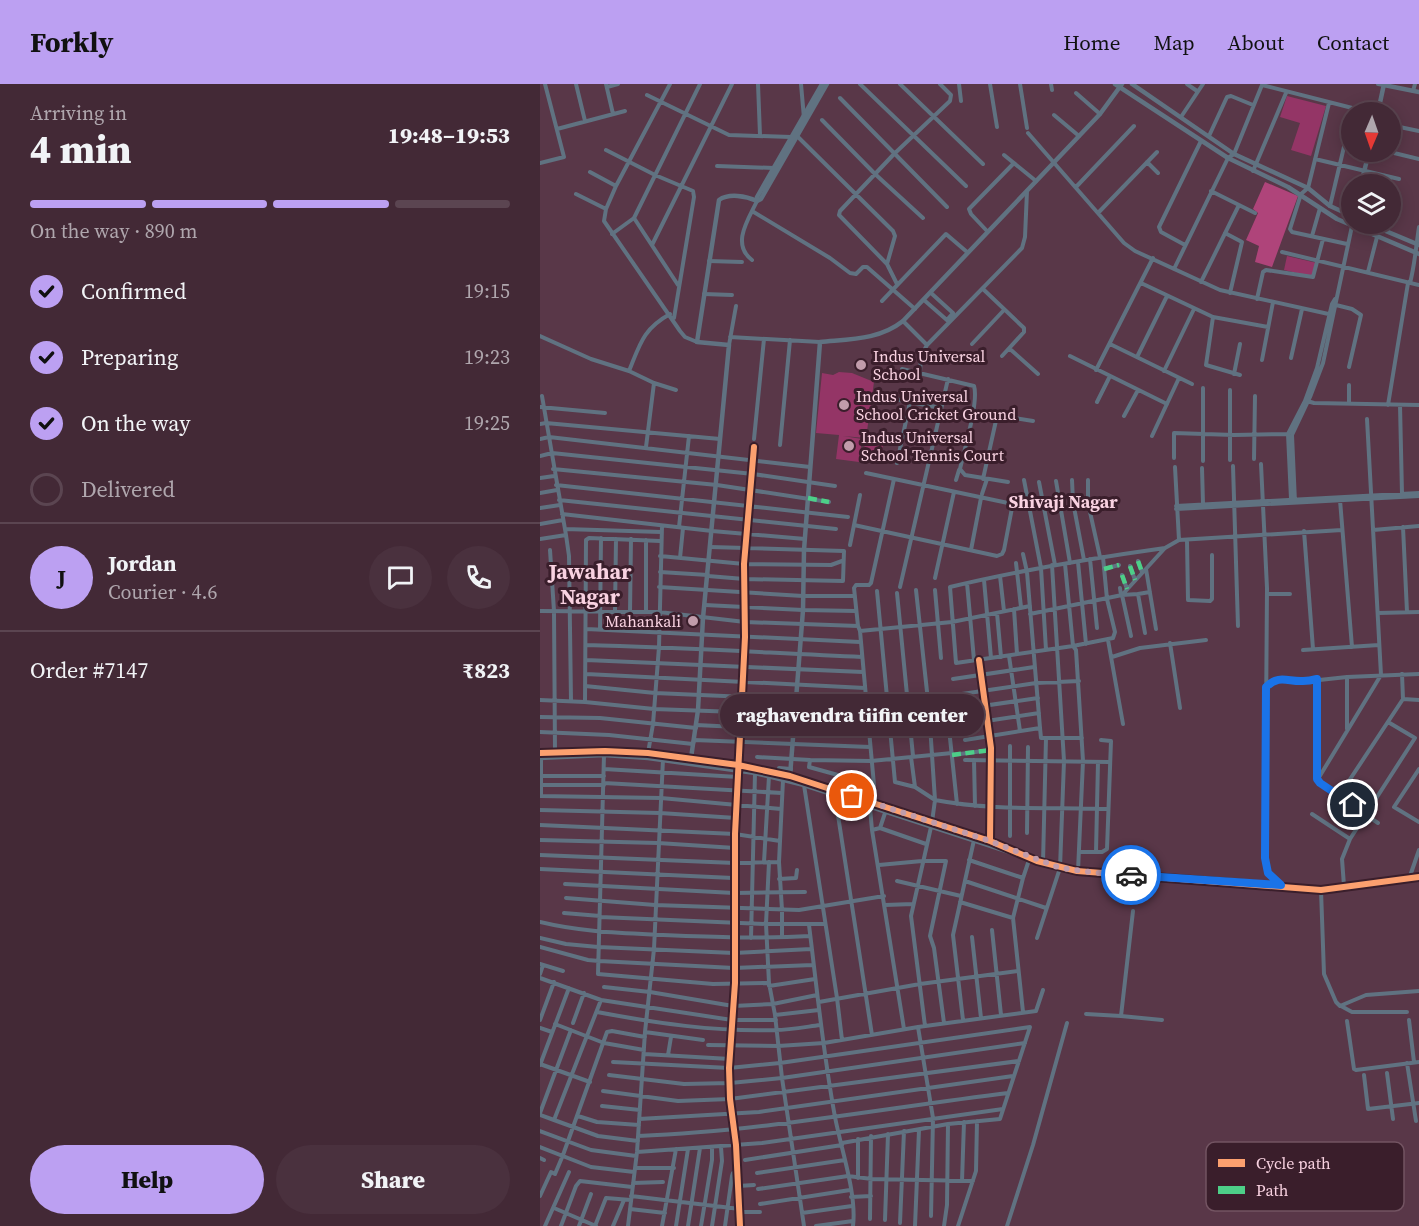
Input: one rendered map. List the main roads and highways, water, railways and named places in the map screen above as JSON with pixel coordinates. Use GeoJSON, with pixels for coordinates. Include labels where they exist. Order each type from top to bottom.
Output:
{"type":"FeatureCollection","features":[{"type":"Feature","properties":{"kind":"place","name":"Indus Universal School"},"geometry":{"type":"Point","coordinates":[861,365]}},
{"type":"Feature","properties":{"kind":"place","name":"Indus Universal School Cricket Ground"},"geometry":{"type":"Point","coordinates":[844,405]}},
{"type":"Feature","properties":{"kind":"place","name":"Indus Universal School Tennis Court"},"geometry":{"type":"Point","coordinates":[849,446]}},
{"type":"Feature","properties":{"kind":"place","name":"Mahankali"},"geometry":{"type":"Point","coordinates":[693,621]}},
{"type":"Feature","properties":{"kind":"place","name":"raghavendra tiifin center"},"geometry":{"type":"Point","coordinates":[852,796]}},
{"type":"Feature","properties":{"kind":"district","name":"Shivaji Nagar"},"geometry":{"type":"Point","coordinates":[1063,501]}},
{"type":"Feature","properties":{"kind":"district","name":"Jawahar Nagar"},"geometry":{"type":"Point","coordinates":[590,584]}}]}
